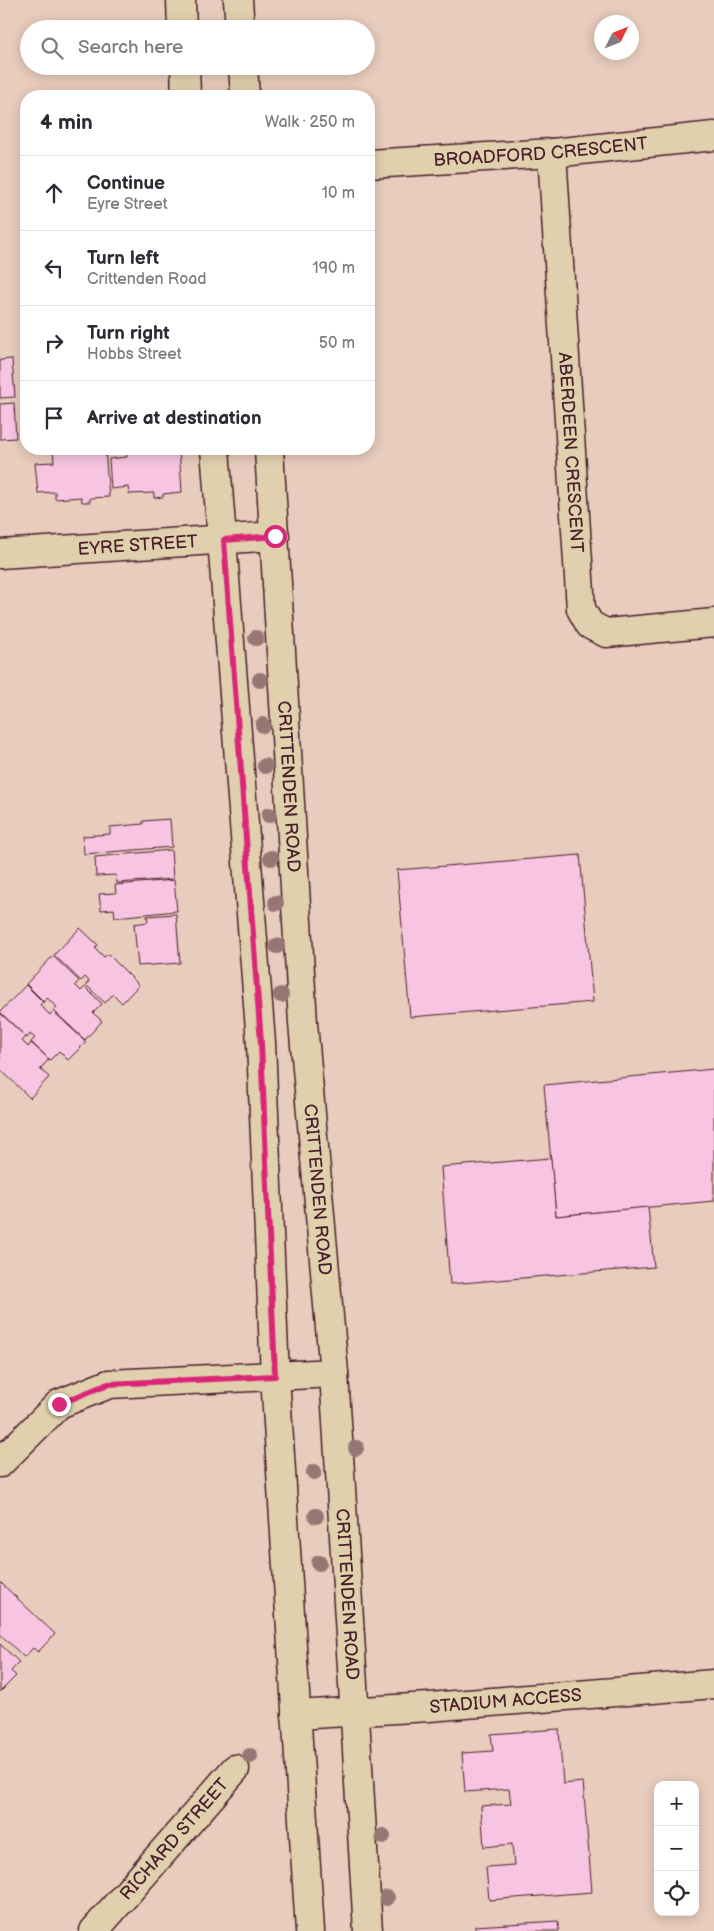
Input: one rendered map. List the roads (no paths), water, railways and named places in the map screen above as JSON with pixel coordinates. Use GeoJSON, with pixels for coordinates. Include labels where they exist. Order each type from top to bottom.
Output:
{"type":"FeatureCollection","features":[{"type":"Feature","properties":{"kind":"main road"},"geometry":{"type":"LineString","coordinates":[[181,0],[182,20]]}},
{"type":"Feature","properties":{"kind":"main road"},"geometry":{"type":"LineString","coordinates":[[238,0],[239,20]]}},
{"type":"Feature","properties":{"kind":"main road"},"geometry":{"type":"LineString","coordinates":[[185,75],[186,90]]}},
{"type":"Feature","properties":{"kind":"main road"},"geometry":{"type":"LineString","coordinates":[[244,75],[245,90]]}},
{"type":"Feature","properties":{"kind":"main road","name":"BROADFORD CRESCENT"},"geometry":{"type":"LineString","coordinates":[[375,164],[552,152],[714,136]]}},
{"type":"Feature","properties":{"kind":"main road","name":"ABERDEEN CRESCENT"},"geometry":{"type":"LineString","coordinates":[[552,152],[581,609],[590,625],[606,633],[714,623]]}},
{"type":"Feature","properties":{"kind":"main road"},"geometry":{"type":"LineString","coordinates":[[216,455],[224,540],[261,1043],[275,1376],[310,1931]]}},
{"type":"Feature","properties":{"kind":"main road","name":"CRITTENDEN ROAD"},"geometry":{"type":"LineString","coordinates":[[269,455],[303,1023],[334,1372],[368,1931]]}},
{"type":"Feature","properties":{"kind":"main road","name":"EYRE STREET"},"geometry":{"type":"LineString","coordinates":[[0,554],[275,536]]}},
{"type":"Feature","properties":{"kind":"main road"},"geometry":{"type":"LineString","coordinates":[[0,1463],[59,1404],[108,1384],[334,1372]]}},
{"type":"Feature","properties":{"kind":"main road","name":"STADIUM ACCESS"},"geometry":{"type":"LineString","coordinates":[[296,1715],[714,1684]]}},
{"type":"Feature","properties":{"kind":"main road","name":"RICHARD STREET"},"geometry":{"type":"LineString","coordinates":[[94,1931],[234,1769]]}}]}
